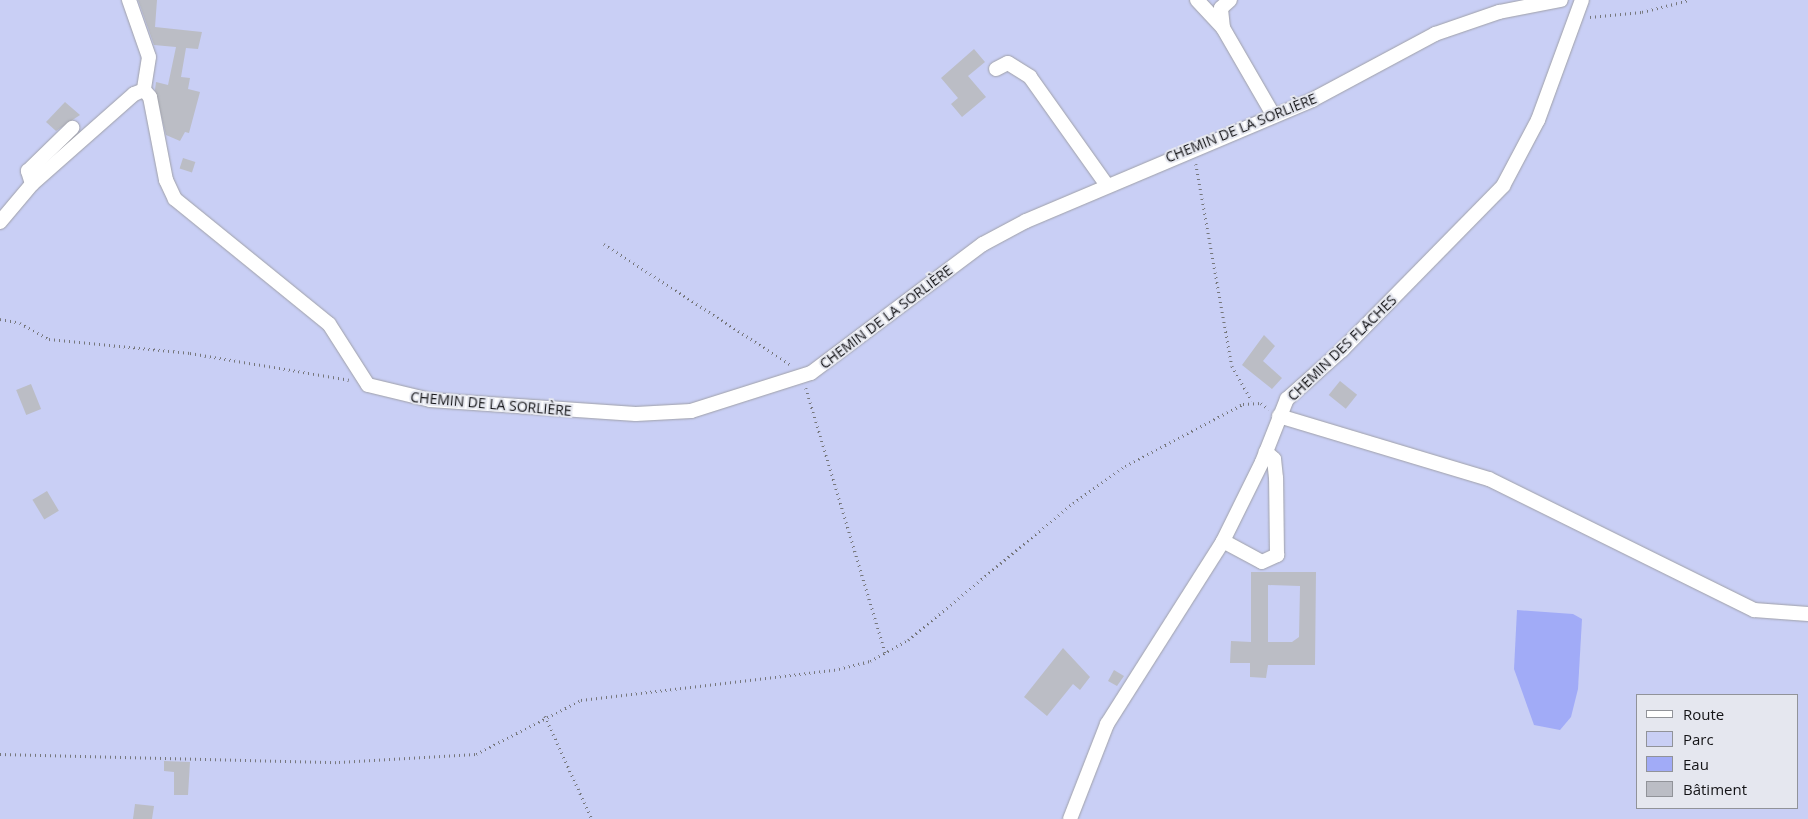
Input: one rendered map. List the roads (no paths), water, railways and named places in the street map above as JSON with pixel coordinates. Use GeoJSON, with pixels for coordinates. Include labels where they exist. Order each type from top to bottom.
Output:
{"type":"FeatureCollection","features":[{"type":"Feature","properties":{"kind":"street"},"geometry":{"type":"LineString","coordinates":[[0,222],[32,184],[134,94],[144,90],[149,57],[130,0]]}},
{"type":"Feature","properties":{"kind":"street"},"geometry":{"type":"LineString","coordinates":[[1198,0],[1223,28],[1272,113]]}},
{"type":"Feature","properties":{"kind":"street"},"geometry":{"type":"LineString","coordinates":[[1223,28],[1221,8],[1230,0]]}},
{"type":"Feature","properties":{"kind":"street","name":"CHEMIN DE LA SORLIÈRE"},"geometry":{"type":"LineString","coordinates":[[144,90],[150,97],[166,180],[175,199],[329,324],[346,346],[360,377],[382,391],[430,400],[636,414],[709,407],[801,377],[850,347],[983,244],[1106,184],[1272,113],[1312,100],[1442,31],[1499,12],[1561,0]]}},
{"type":"Feature","properties":{"kind":"street","name":"CHEMIN DES FLACHES"},"geometry":{"type":"LineString","coordinates":[[1070,819],[1107,724],[1223,541],[1266,452],[1287,399],[1355,338],[1503,186],[1538,120],[1580,1]]}},
{"type":"Feature","properties":{"kind":"street"},"geometry":{"type":"LineString","coordinates":[[996,69],[1008,63],[1030,77],[1106,184]]}},
{"type":"Feature","properties":{"kind":"street"},"geometry":{"type":"LineString","coordinates":[[32,184],[28,170],[72,128]]}},
{"type":"Feature","properties":{"kind":"street"},"geometry":{"type":"LineString","coordinates":[[1279,416],[1489,479],[1754,610],[1808,614]]}},
{"type":"Feature","properties":{"kind":"street"},"geometry":{"type":"LineString","coordinates":[[1223,541],[1262,562],[1277,555],[1274,459],[1266,452]]}},
{"type":"Feature","properties":{"kind":"water"},"geometry":{"type":"Polygon","coordinates":[[[1517,610],[1573,614],[1582,619],[1578,689],[1571,717],[1560,730],[1534,725],[1514,669],[1517,610]]]}}]}
